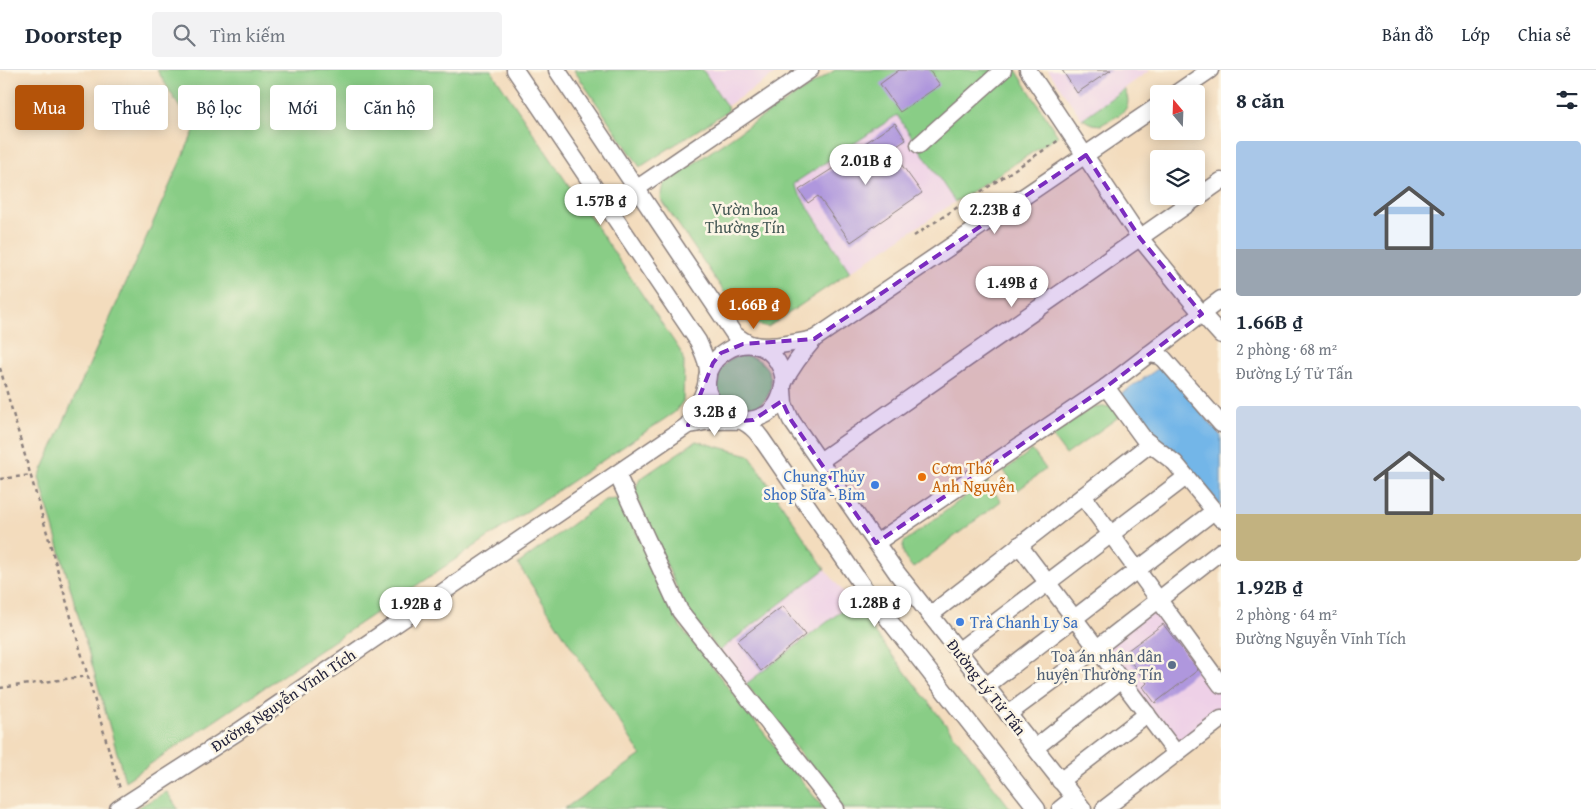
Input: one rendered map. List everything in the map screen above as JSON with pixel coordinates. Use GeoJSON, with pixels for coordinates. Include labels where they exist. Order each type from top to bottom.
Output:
{"type":"FeatureCollection","features":[{"type":"Feature","properties":{"kind":"street"},"geometry":{"type":"LineString","coordinates":[[515,70],[698,342],[703,352],[708,374],[707,385],[710,397],[717,408],[728,416],[750,426],[761,438],[866,591],[1037,809]]}},
{"type":"Feature","properties":{"kind":"street"},"geometry":{"type":"LineString","coordinates":[[557,70],[729,328],[742,340],[766,350],[775,358],[782,369],[784,385]]}},
{"type":"Feature","properties":{"kind":"street"},"geometry":{"type":"LineString","coordinates":[[636,189],[810,70]]}},
{"type":"Feature","properties":{"kind":"street"},"geometry":{"type":"LineString","coordinates":[[919,145],[1003,70]]}},
{"type":"Feature","properties":{"kind":"street"},"geometry":{"type":"LineString","coordinates":[[1028,70],[1140,238],[1221,335]]}},
{"type":"Feature","properties":{"kind":"street"},"geometry":{"type":"LineString","coordinates":[[1188,85],[1210,70]]}},
{"type":"Feature","properties":{"kind":"street"},"geometry":{"type":"LineString","coordinates":[[688,425],[711,421],[753,420],[766,415],[776,406],[782,395],[790,369],[814,340],[1150,111]]}},
{"type":"Feature","properties":{"kind":"street"},"geometry":{"type":"LineString","coordinates":[[820,461],[1221,181]]}},
{"type":"Feature","properties":{"kind":"street"},"geometry":{"type":"LineString","coordinates":[[876,543],[1106,387],[1221,299]]}},
{"type":"Feature","properties":{"kind":"street"},"geometry":{"type":"LineString","coordinates":[[688,425],[701,399],[713,362],[731,347],[743,344],[755,346],[775,345],[814,340]]}},
{"type":"Feature","properties":{"kind":"street"},"geometry":{"type":"LineString","coordinates":[[1149,354],[1160,356],[1164,359],[1221,424]]}},
{"type":"Feature","properties":{"kind":"street","name":"Đường Lý Tử Tấn"},"geometry":{"type":"LineString","coordinates":[[784,385],[784,404],[791,420],[897,573],[1078,804]]}},
{"type":"Feature","properties":{"kind":"street"},"geometry":{"type":"LineString","coordinates":[[986,686],[1138,571],[1218,515],[1175,464],[1144,439],[1106,387]]}},
{"type":"Feature","properties":{"kind":"street","name":"Đường Nguyễn Vĩnh Tích"},"geometry":{"type":"LineString","coordinates":[[122,807],[239,731],[688,425]]}},
{"type":"Feature","properties":{"kind":"street"},"geometry":{"type":"LineString","coordinates":[[930,615],[1150,444]]}},
{"type":"Feature","properties":{"kind":"street"},"geometry":{"type":"LineString","coordinates":[[617,474],[680,611],[836,809]]}},
{"type":"Feature","properties":{"kind":"street"},"geometry":{"type":"LineString","coordinates":[[958,651],[1186,477]]}},
{"type":"Feature","properties":{"kind":"street"},"geometry":{"type":"LineString","coordinates":[[1083,496],[1221,685]]}},
{"type":"Feature","properties":{"kind":"street"},"geometry":{"type":"LineString","coordinates":[[1019,545],[1176,753]]}},
{"type":"Feature","properties":{"kind":"street"},"geometry":{"type":"LineString","coordinates":[[1008,714],[1097,648],[1221,551]]}},
{"type":"Feature","properties":{"kind":"street"},"geometry":{"type":"LineString","coordinates":[[1035,748],[1121,680]]}},
{"type":"Feature","properties":{"kind":"street"},"geometry":{"type":"LineString","coordinates":[[1060,781],[1147,714]]}},
{"type":"Feature","properties":{"kind":"street"},"geometry":{"type":"LineString","coordinates":[[1104,809],[1221,719]]}},
{"type":"Feature","properties":{"kind":"street"},"geometry":{"type":"LineString","coordinates":[[1060,809],[1078,804]]}},
{"type":"Feature","properties":{"kind":"path"},"geometry":{"type":"LineString","coordinates":[[914,236],[1070,132]]}},
{"type":"Feature","properties":{"kind":"path"},"geometry":{"type":"LineString","coordinates":[[0,368],[88,676],[122,807]]}},
{"type":"Feature","properties":{"kind":"path"},"geometry":{"type":"LineString","coordinates":[[0,479],[31,475]]}},
{"type":"Feature","properties":{"kind":"path"},"geometry":{"type":"LineString","coordinates":[[0,688],[88,676]]}},
{"type":"Feature","properties":{"kind":"highlighted area"},"geometry":{"type":"Polygon","coordinates":[[[1086,155],[1140,238],[1202,314],[1106,387],[876,543],[791,420],[782,401],[753,420],[688,425],[713,363],[721,353],[743,344],[814,339],[1086,155]]]}},
{"type":"Feature","properties":{"kind":"shaded area"},"geometry":{"type":"Polygon","coordinates":[[[703,70],[781,70],[727,106],[703,70]]]}},
{"type":"Feature","properties":{"kind":"shaded area"},"geometry":{"type":"Polygon","coordinates":[[[1048,70],[1150,70],[1082,119],[1048,70]]]}},
{"type":"Feature","properties":{"kind":"shaded area"},"geometry":{"type":"Polygon","coordinates":[[[897,115],[955,202],[850,272],[792,184],[897,115]]]}},
{"type":"Feature","properties":{"kind":"shaded area"},"geometry":{"type":"Polygon","coordinates":[[[825,569],[852,603],[746,684],[719,651],[825,569]]]}},
{"type":"Feature","properties":{"kind":"shaded area"},"geometry":{"type":"Polygon","coordinates":[[[1159,600],[1221,685],[1221,719],[1176,753],[1097,648],[1159,600]]]}},
{"type":"Feature","properties":{"kind":"green space"},"geometry":{"type":"Polygon","coordinates":[[[157,70],[491,70],[681,352],[684,362],[683,401],[675,412],[125,781],[39,477],[193,130],[260,130],[260,85],[178,85],[178,105],[168,85],[166,85],[157,70]]]}},
{"type":"Feature","properties":{"kind":"green space"},"geometry":{"type":"Polygon","coordinates":[[[574,70],[703,70],[729,110],[640,167],[574,70]]]}},
{"type":"Feature","properties":{"kind":"green space","name":"Vườn hoa Thường Tín"},"geometry":{"type":"Polygon","coordinates":[[[835,70],[1016,70],[1058,136],[955,202],[897,115],[793,184],[850,272],[768,327],[749,322],[740,315],[661,199],[664,184],[751,124],[835,70]]]}},
{"type":"Feature","properties":{"kind":"green space"},"geometry":{"type":"Polygon","coordinates":[[[1124,89],[1128,102],[1123,112],[1119,115],[1101,125],[1082,119],[1124,89]]]}},
{"type":"Feature","properties":{"kind":"green space"},"geometry":{"type":"Polygon","coordinates":[[[744,356],[754,358],[763,364],[769,373],[771,383],[769,393],[763,402],[754,408],[744,410],[734,408],[725,402],[719,393],[717,383],[719,373],[725,364],[734,358],[744,356]]]}},
{"type":"Feature","properties":{"kind":"green space"},"geometry":{"type":"Polygon","coordinates":[[[1113,406],[1120,416],[1066,455],[1052,436],[1091,408],[1113,406]]]}},
{"type":"Feature","properties":{"kind":"green space"},"geometry":{"type":"Polygon","coordinates":[[[696,441],[749,455],[825,569],[719,651],[685,606],[635,494],[640,479],[696,441]]]}},
{"type":"Feature","properties":{"kind":"green space"},"geometry":{"type":"Polygon","coordinates":[[[1032,450],[1046,469],[1018,490],[1004,471],[1032,450]]]}},
{"type":"Feature","properties":{"kind":"green space"},"geometry":{"type":"Polygon","coordinates":[[[986,481],[1001,501],[913,568],[903,553],[904,542],[986,481]]]}},
{"type":"Feature","properties":{"kind":"green space"},"geometry":{"type":"Polygon","coordinates":[[[617,499],[623,504],[680,626],[824,809],[564,809],[641,755],[518,564],[605,500],[617,499]]]}},
{"type":"Feature","properties":{"kind":"green space"},"geometry":{"type":"Polygon","coordinates":[[[852,603],[1011,809],[843,809],[746,684],[852,603]]]}},
{"type":"Feature","properties":{"kind":"green space"},"geometry":{"type":"Polygon","coordinates":[[[167,792],[178,809],[135,809],[167,792]]]}},
{"type":"Feature","properties":{"kind":"water"},"geometry":{"type":"Polygon","coordinates":[[[1162,366],[1221,436],[1221,506],[1185,463],[1151,435],[1118,396],[1162,366]]]}},
{"type":"Feature","properties":{"kind":"building"},"geometry":{"type":"Polygon","coordinates":[[[899,70],[929,70],[940,85],[900,112],[880,84],[899,70]]]}},
{"type":"Feature","properties":{"kind":"building"},"geometry":{"type":"Polygon","coordinates":[[[1062,70],[1111,70],[1077,93],[1062,70]]]}},
{"type":"Feature","properties":{"kind":"building"},"geometry":{"type":"Polygon","coordinates":[[[895,123],[906,140],[891,150],[922,193],[851,242],[818,196],[808,203],[799,190],[857,153],[855,150],[895,123]]]}},
{"type":"Feature","properties":{"kind":"building"},"geometry":{"type":"Polygon","coordinates":[[[783,606],[805,635],[761,671],[737,641],[783,606]]]}},
{"type":"Feature","properties":{"kind":"building","name":"Toà án nhân dân huyện Thường Tín"},"geometry":{"type":"Polygon","coordinates":[[[1163,624],[1198,670],[1155,703],[1143,687],[1147,683],[1124,653],[1163,624]]]}},
{"type":"Feature","properties":{"kind":"place","name":"Cơm Thố Anh Nguyễn"},"geometry":{"type":"Point","coordinates":[922,477]}},
{"type":"Feature","properties":{"kind":"place","name":"Chung Thủy Shop Sữa - Bỉm"},"geometry":{"type":"Point","coordinates":[875,485]}},
{"type":"Feature","properties":{"kind":"place","name":"Trà Chanh Ly Sa"},"geometry":{"type":"Point","coordinates":[960,622]}},
{"type":"Feature","properties":{"kind":"place","name":"Toà án nhân dân huyện Thường Tín"},"geometry":{"type":"Point","coordinates":[1172,665]}}]}
